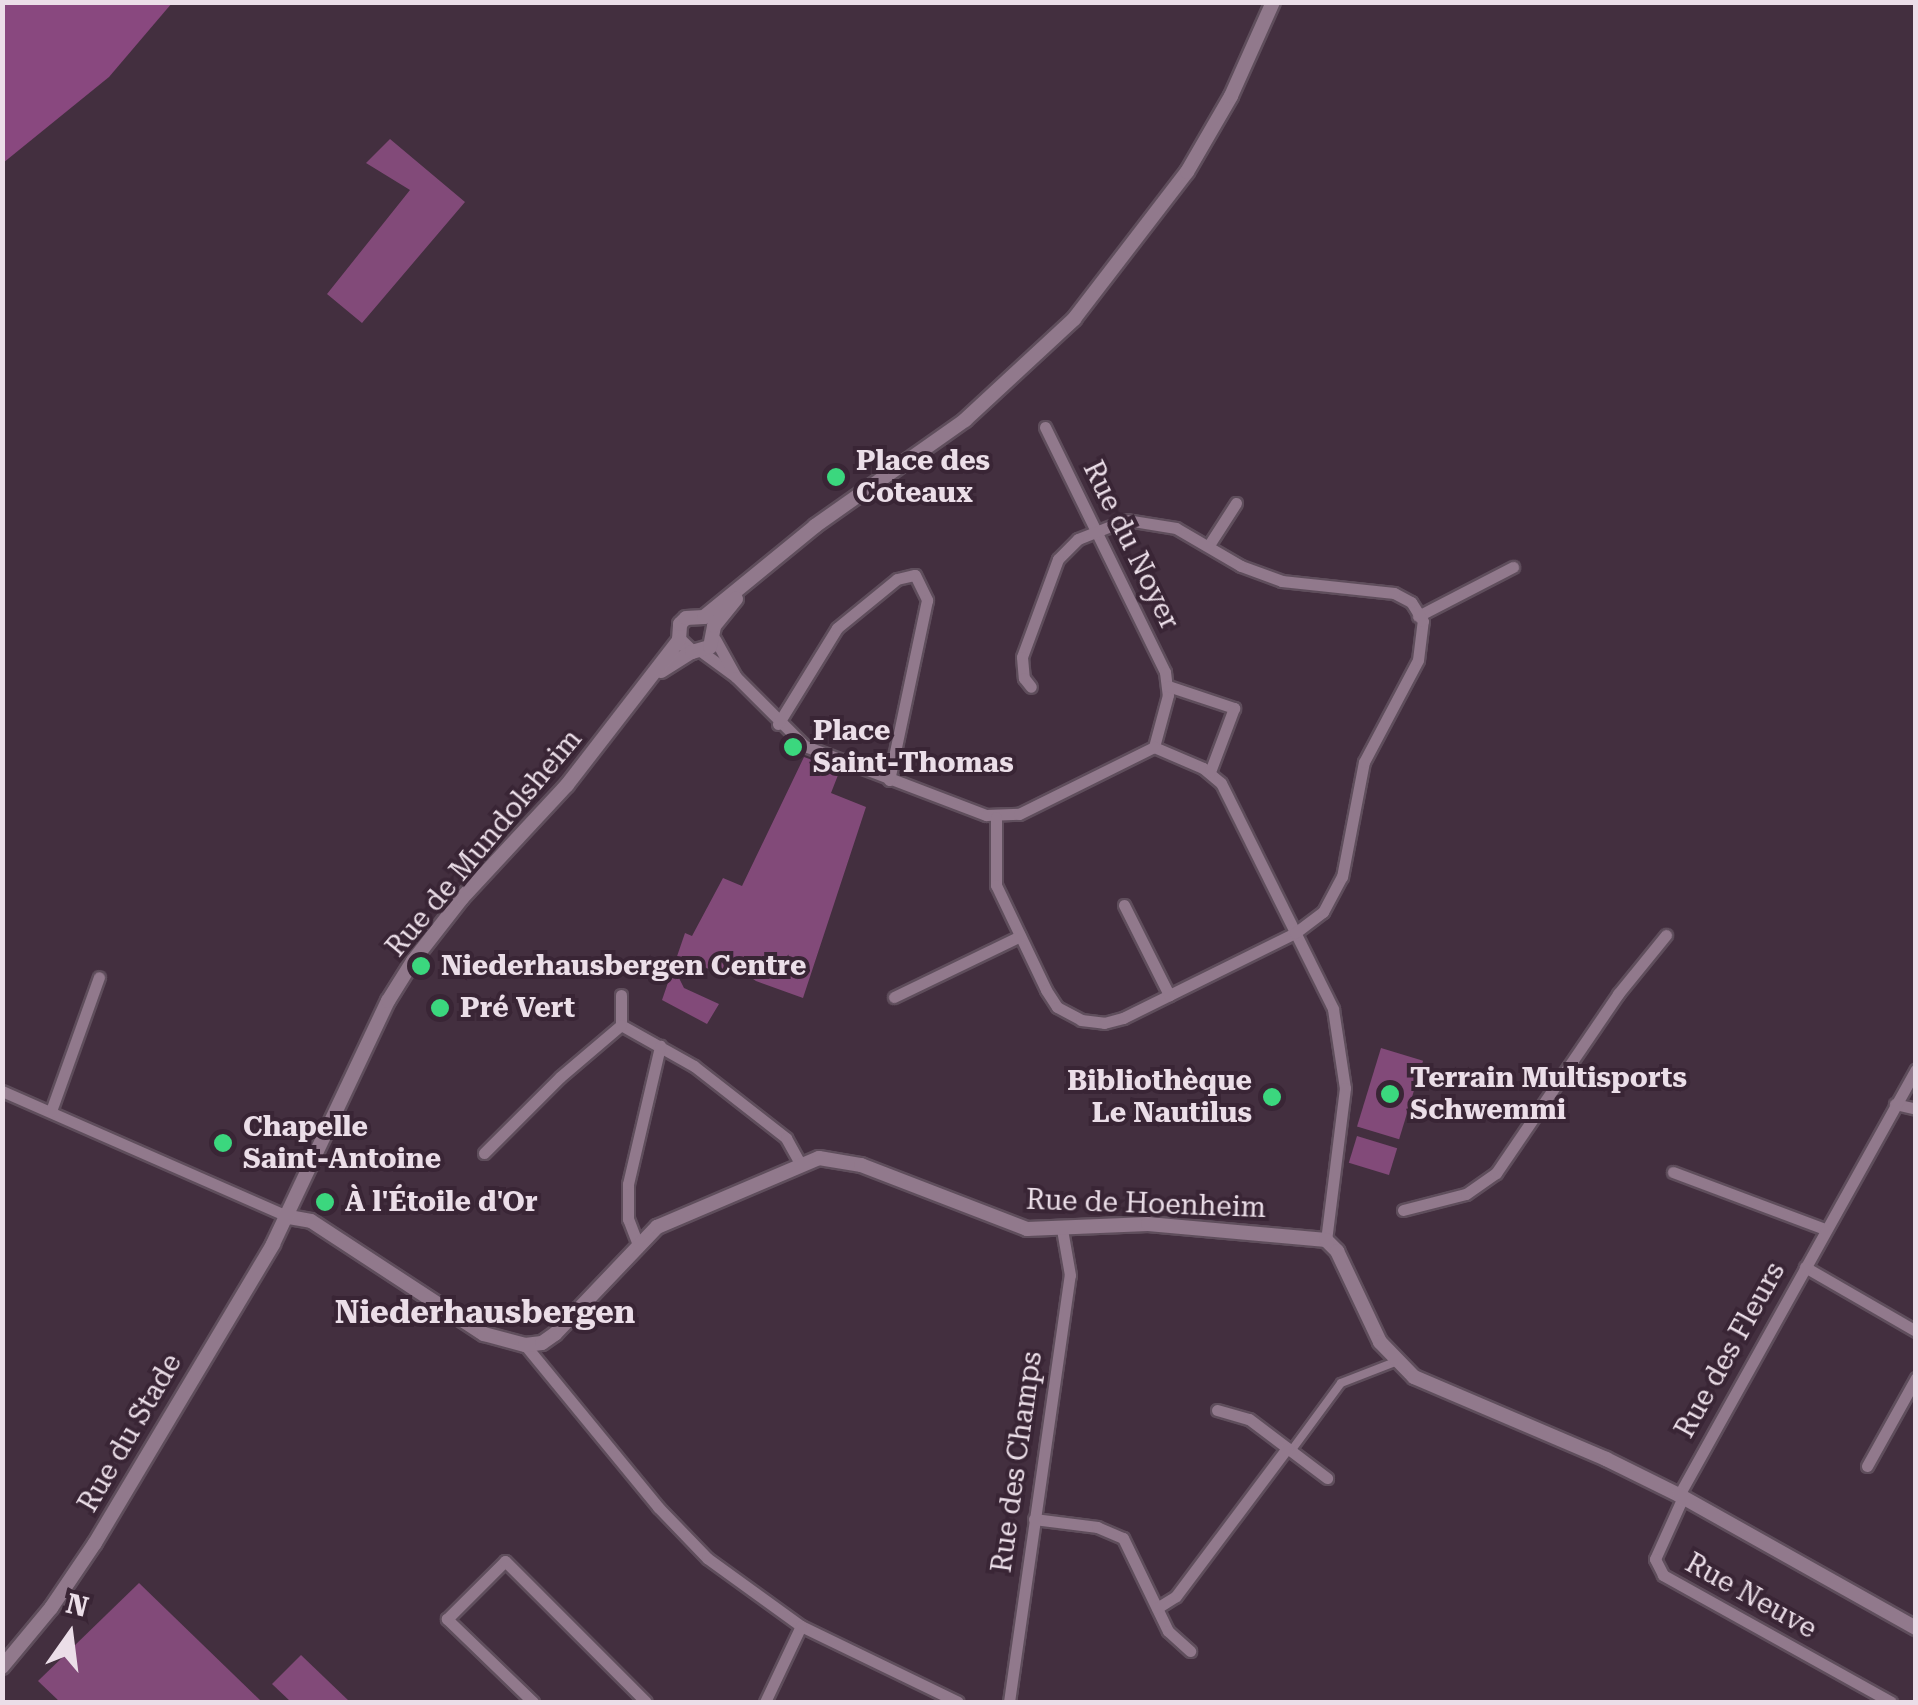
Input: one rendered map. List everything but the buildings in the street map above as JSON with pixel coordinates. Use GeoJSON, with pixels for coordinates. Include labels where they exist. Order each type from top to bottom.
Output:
{"type":"FeatureCollection","features":[{"type":"Feature","properties":{"kind":"street"},"geometry":{"type":"LineString","coordinates":[[1154,747],[1019,814],[996,817],[806,746],[778,724],[736,677],[711,627],[749,582],[816,526],[965,420],[1074,319],[1187,172],[1224,111],[1274,2]]}},
{"type":"Feature","properties":{"kind":"street","name":"Rue du Noyer"},"geometry":{"type":"LineString","coordinates":[[1046,428],[1168,686]]}},
{"type":"Feature","properties":{"kind":"street"},"geometry":{"type":"LineString","coordinates":[[1209,545],[1236,503]]}},
{"type":"Feature","properties":{"kind":"street"},"geometry":{"type":"LineString","coordinates":[[996,817],[996,885],[1057,1006],[1082,1020],[1112,1022],[1295,933],[1323,912],[1340,884],[1364,762],[1380,724],[1414,669],[1423,638],[1418,616],[1401,596],[1378,589],[1282,581],[1242,566],[1209,545],[1145,521],[1126,520],[1069,545],[1055,566],[1022,656],[1024,678],[1032,687]]}},
{"type":"Feature","properties":{"kind":"street"},"geometry":{"type":"LineString","coordinates":[[1418,616],[1513,567]]}},
{"type":"Feature","properties":{"kind":"street"},"geometry":{"type":"LineString","coordinates":[[778,724],[838,628],[907,574],[921,580],[927,600],[889,780]]}},
{"type":"Feature","properties":{"kind":"street","name":"Rue de Mundolsheim"},"geometry":{"type":"LineString","coordinates":[[289,1216],[367,1044],[413,962],[446,918],[567,784],[656,675],[679,640],[680,624],[686,618],[711,627],[697,652],[656,675]]}},
{"type":"Feature","properties":{"kind":"street"},"geometry":{"type":"LineString","coordinates":[[679,640],[736,677]]}},
{"type":"Feature","properties":{"kind":"street"},"geometry":{"type":"LineString","coordinates":[[1154,747],[1168,686],[1234,708],[1210,772]]}},
{"type":"Feature","properties":{"kind":"street"},"geometry":{"type":"LineString","coordinates":[[1154,747],[1210,772],[1221,783],[1333,1009],[1343,1060],[1344,1111],[1326,1240],[1337,1250],[1374,1332],[1395,1362],[1436,1389],[1606,1458],[1681,1496],[1916,1628]]}},
{"type":"Feature","properties":{"kind":"street"},"geometry":{"type":"LineString","coordinates":[[1124,905],[1169,996]]}},
{"type":"Feature","properties":{"kind":"street"},"geometry":{"type":"LineString","coordinates":[[1403,1210],[1466,1194],[1496,1173],[1618,994],[1666,935]]}},
{"type":"Feature","properties":{"kind":"street"},"geometry":{"type":"LineString","coordinates":[[894,997],[1020,936]]}},
{"type":"Feature","properties":{"kind":"street"},"geometry":{"type":"LineString","coordinates":[[51,1111],[99,977]]}},
{"type":"Feature","properties":{"kind":"street"},"geometry":{"type":"LineString","coordinates":[[484,1153],[560,1077],[621,1024],[621,995]]}},
{"type":"Feature","properties":{"kind":"street"},"geometry":{"type":"LineString","coordinates":[[621,1024],[694,1066],[786,1138],[800,1164]]}},
{"type":"Feature","properties":{"kind":"street"},"geometry":{"type":"LineString","coordinates":[[637,1242],[628,1219],[628,1184],[660,1046]]}},
{"type":"Feature","properties":{"kind":"street","name":"Rue des Fleurs"},"geometry":{"type":"LineString","coordinates":[[1681,1496],[1916,1069]]}},
{"type":"Feature","properties":{"kind":"street"},"geometry":{"type":"LineString","coordinates":[[2,1090],[289,1216],[311,1221],[484,1334],[525,1345],[658,1507],[707,1558],[801,1626],[958,1702]]}},
{"type":"Feature","properties":{"kind":"street"},"geometry":{"type":"LineString","coordinates":[[1895,1104],[1916,1109]]}},
{"type":"Feature","properties":{"kind":"street","name":"Rue de Hoenheim"},"geometry":{"type":"LineString","coordinates":[[525,1345],[542,1343],[554,1334],[637,1242],[668,1220],[819,1158],[848,1160],[1008,1224],[1062,1229],[1148,1224],[1326,1240]]}},
{"type":"Feature","properties":{"kind":"street"},"geometry":{"type":"LineString","coordinates":[[1674,1172],[1825,1229]]}},
{"type":"Feature","properties":{"kind":"street","name":"Rue du Stade"},"geometry":{"type":"LineString","coordinates":[[2,1667],[51,1608],[95,1543],[289,1216]]}},
{"type":"Feature","properties":{"kind":"street","name":"Rue des Champs"},"geometry":{"type":"LineString","coordinates":[[1010,1702],[1070,1274],[1062,1229]]}},
{"type":"Feature","properties":{"kind":"street"},"geometry":{"type":"LineString","coordinates":[[1805,1267],[1916,1331]]}},
{"type":"Feature","properties":{"kind":"street"},"geometry":{"type":"LineString","coordinates":[[1156,1608],[1176,1596],[1341,1384],[1395,1362]]}},
{"type":"Feature","properties":{"kind":"street"},"geometry":{"type":"LineString","coordinates":[[1867,1466],[1916,1378]]}},
{"type":"Feature","properties":{"kind":"street"},"geometry":{"type":"LineString","coordinates":[[1217,1410],[1249,1419],[1327,1478]]}},
{"type":"Feature","properties":{"kind":"street","name":"Rue Neuve"},"geometry":{"type":"LineString","coordinates":[[1681,1496],[1654,1558],[1664,1575],[1891,1702]]}},
{"type":"Feature","properties":{"kind":"street"},"geometry":{"type":"LineString","coordinates":[[1034,1519],[1096,1528],[1124,1538],[1168,1632],[1190,1651]]}},
{"type":"Feature","properties":{"kind":"street"},"geometry":{"type":"LineString","coordinates":[[532,1702],[448,1619],[505,1560],[646,1702]]}},
{"type":"Feature","properties":{"kind":"street"},"geometry":{"type":"LineString","coordinates":[[765,1702],[801,1626]]}},
{"type":"Feature","properties":{"kind":"shaded area"},"geometry":{"type":"Polygon","coordinates":[[[3,2],[172,3],[109,77],[3,163],[3,2]]]}},
{"type":"Feature","properties":{"kind":"shaded area"},"geometry":{"type":"Polygon","coordinates":[[[390,139],[465,202],[362,323],[327,294],[410,190],[366,163],[390,139]]]}},
{"type":"Feature","properties":{"kind":"shaded area"},"geometry":{"type":"Polygon","coordinates":[[[804,757],[840,770],[831,793],[866,807],[803,998],[756,981],[728,962],[720,974],[691,961],[679,978],[684,988],[719,1004],[707,1024],[662,1000],[685,933],[692,936],[723,878],[742,886],[804,757]]]}},
{"type":"Feature","properties":{"kind":"shaded area","name":"Terrain Multisports Schwemmi"},"geometry":{"type":"Polygon","coordinates":[[[1381,1048],[1423,1061],[1399,1139],[1357,1126],[1381,1048]]]}},
{"type":"Feature","properties":{"kind":"shaded area"},"geometry":{"type":"Polygon","coordinates":[[[1357,1136],[1397,1148],[1389,1175],[1349,1163],[1357,1136]]]}},
{"type":"Feature","properties":{"kind":"shaded area"},"geometry":{"type":"Polygon","coordinates":[[[139,1583],[262,1702],[60,1702],[38,1681],[139,1583]]]}},
{"type":"Feature","properties":{"kind":"shaded area"},"geometry":{"type":"Polygon","coordinates":[[[301,1655],[350,1702],[291,1702],[272,1684],[301,1655]]]}},
{"type":"Feature","properties":{"kind":"place","name":"Place des Coteaux"},"geometry":{"type":"Point","coordinates":[836,477]}},
{"type":"Feature","properties":{"kind":"place","name":"Place Saint-Thomas"},"geometry":{"type":"Point","coordinates":[793,747]}},
{"type":"Feature","properties":{"kind":"place","name":"Niederhausbergen Centre"},"geometry":{"type":"Point","coordinates":[421,966]}},
{"type":"Feature","properties":{"kind":"place","name":"Pré Vert"},"geometry":{"type":"Point","coordinates":[440,1008]}},
{"type":"Feature","properties":{"kind":"place","name":"Terrain Multisports Schwemmi"},"geometry":{"type":"Point","coordinates":[1390,1094]}},
{"type":"Feature","properties":{"kind":"place","name":"Bibliothèque Le Nautilus"},"geometry":{"type":"Point","coordinates":[1272,1097]}},
{"type":"Feature","properties":{"kind":"place","name":"Chapelle Saint-Antoine"},"geometry":{"type":"Point","coordinates":[223,1143]}},
{"type":"Feature","properties":{"kind":"place","name":"À l'Étoile d'Or"},"geometry":{"type":"Point","coordinates":[325,1202]}},
{"type":"Feature","properties":{"kind":"district","name":"Niederhausbergen"},"geometry":{"type":"Point","coordinates":[485,1312]}}]}
